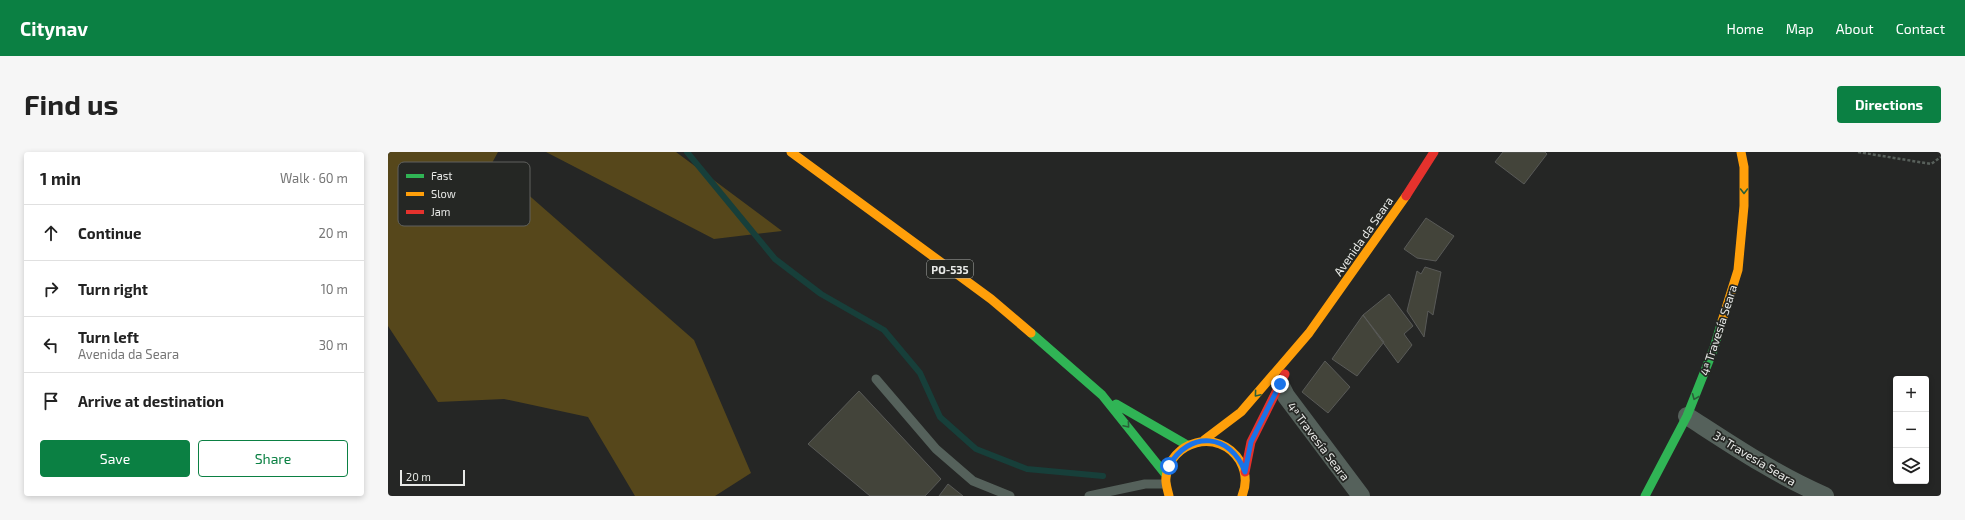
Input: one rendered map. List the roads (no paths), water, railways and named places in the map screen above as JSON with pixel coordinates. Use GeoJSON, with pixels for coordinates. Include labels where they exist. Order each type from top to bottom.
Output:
{"type":"FeatureCollection","features":[{"type":"Feature","properties":{"kind":"main road","name":"PO-535"},"geometry":{"type":"LineString","coordinates":[[791,152],[991,300],[1102,395],[1187,445]]}},
{"type":"Feature","properties":{"kind":"main road","name":"Avenida da Seara"},"geometry":{"type":"LineString","coordinates":[[1204,440],[1241,412],[1309,332],[1400,205],[1434,152]]}},
{"type":"Feature","properties":{"kind":"main road","name":"4ª Travesía Seara"},"geometry":{"type":"LineString","coordinates":[[1645,496],[1687,416],[1714,348],[1738,270],[1744,206],[1744,167],[1741,152]]}},
{"type":"Feature","properties":{"kind":"main road","name":"Avenida da Seara"},"geometry":{"type":"LineString","coordinates":[[1242,496],[1246,482],[1245,472],[1251,442],[1280,384],[1309,332]]}},
{"type":"Feature","properties":{"kind":"main road","name":"PO-535"},"geometry":{"type":"LineString","coordinates":[[1102,395],[1166,480]]}},
{"type":"Feature","properties":{"kind":"main road"},"geometry":{"type":"LineString","coordinates":[[1169,496],[1166,480],[1173,457],[1187,445],[1204,440],[1215,441],[1226,445],[1241,461],[1245,472]]}},
{"type":"Feature","properties":{"kind":"street","name":"4ª Travesía Seara"},"geometry":{"type":"LineString","coordinates":[[1280,384],[1286,396],[1361,496]]}},
{"type":"Feature","properties":{"kind":"street","name":"3ª Travesía Seara"},"geometry":{"type":"LineString","coordinates":[[1687,416],[1750,456],[1802,486],[1825,496]]}},
{"type":"Feature","properties":{"kind":"lane"},"geometry":{"type":"LineString","coordinates":[[876,379],[936,449],[973,481],[1010,496]]}},
{"type":"Feature","properties":{"kind":"lane"},"geometry":{"type":"LineString","coordinates":[[1089,496],[1166,480]]}},
{"type":"Feature","properties":{"kind":"waterway"},"geometry":{"type":"LineString","coordinates":[[687,152],[775,259],[821,294],[884,330],[920,373],[940,417],[976,449],[1027,469],[1103,476]]}}]}
